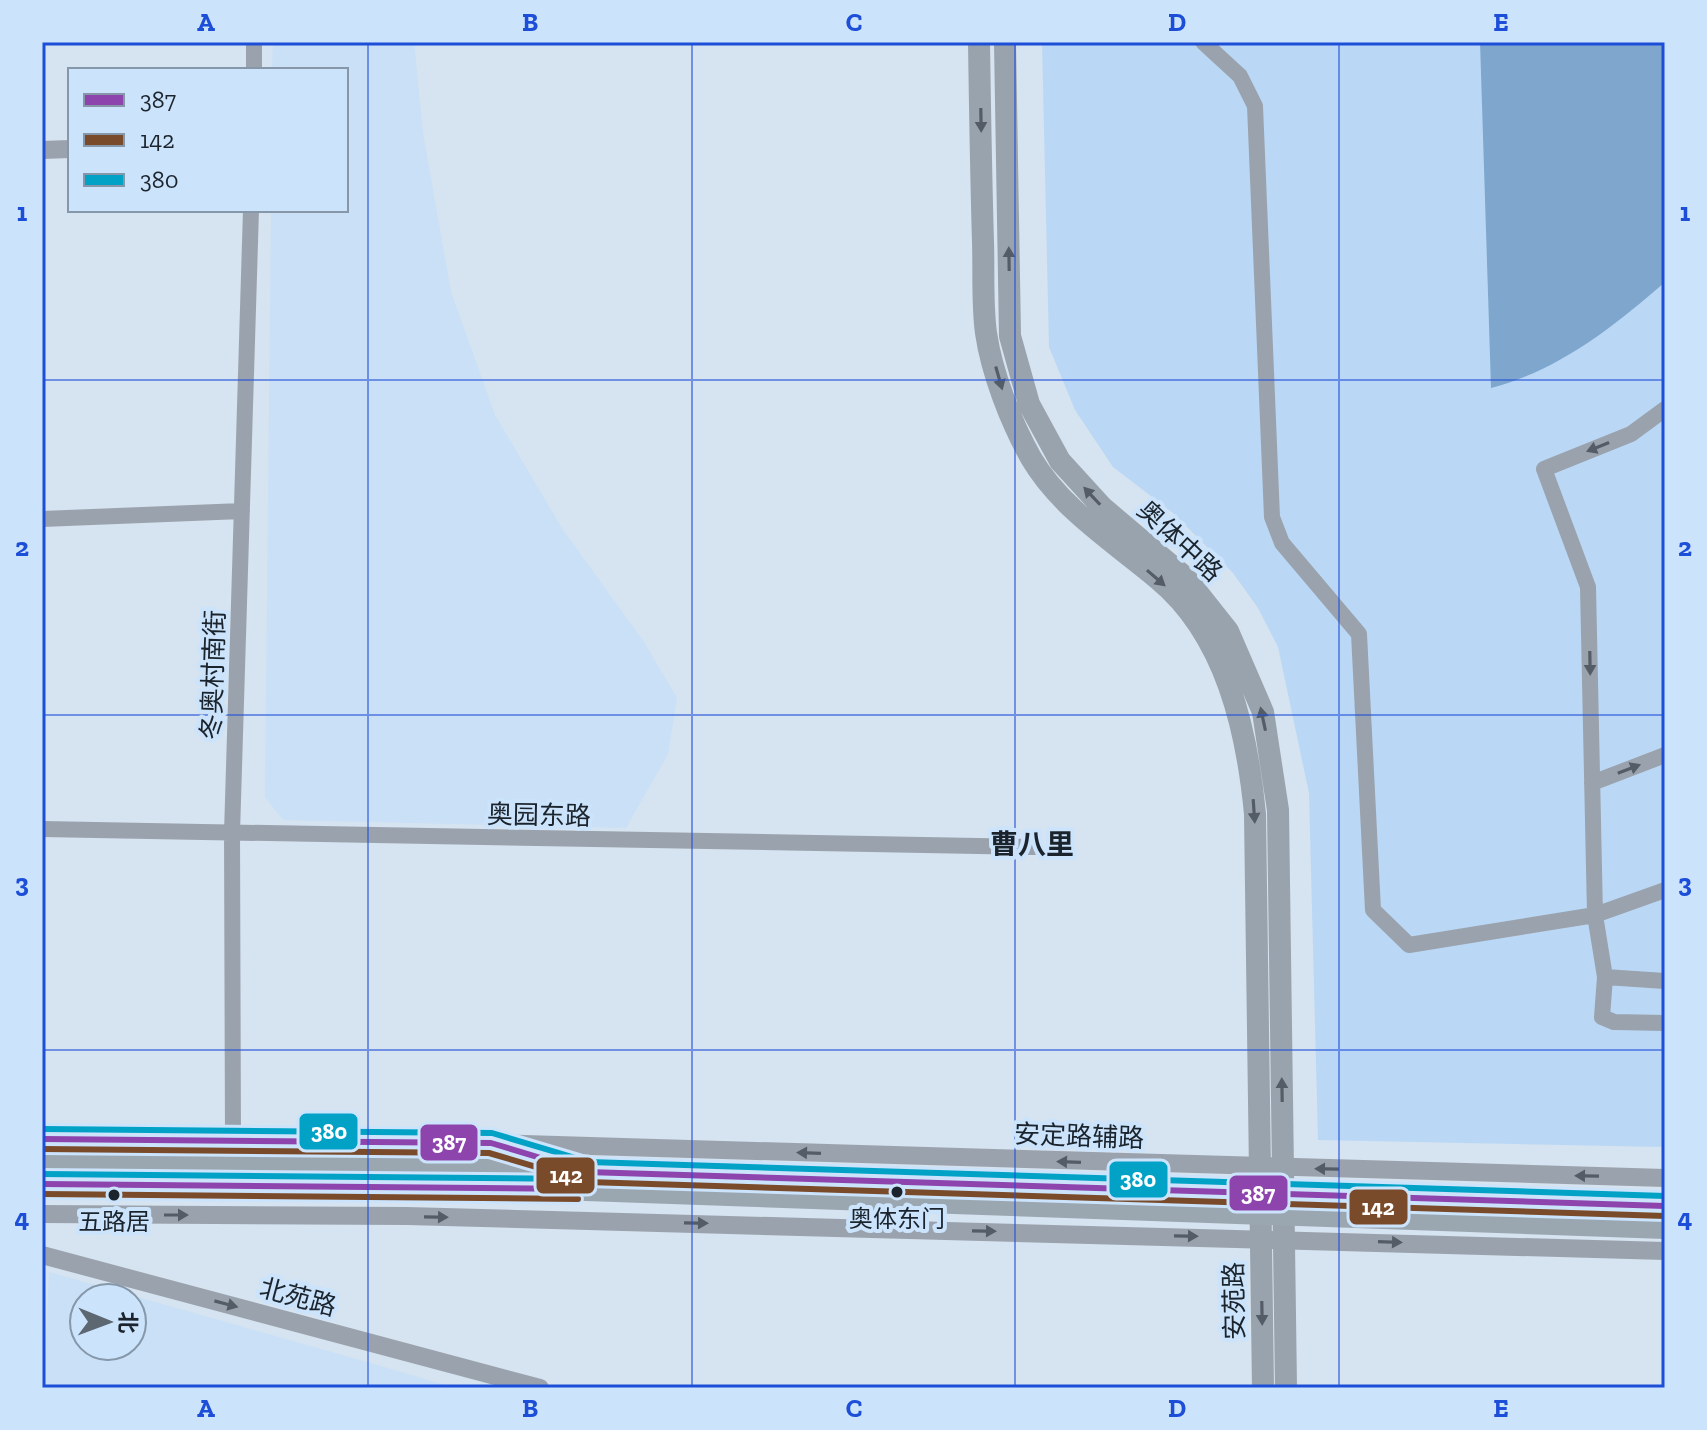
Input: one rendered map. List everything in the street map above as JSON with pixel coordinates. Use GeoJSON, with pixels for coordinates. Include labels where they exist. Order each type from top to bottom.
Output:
{"type":"FeatureCollection","features":[{"type":"Feature","properties":{"kind":"main road","name":"奥体中路"},"geometry":{"type":"LineString","coordinates":[[979,42],[986,334],[1007,407],[1032,460],[1066,500],[1101,535],[1161,581],[1190,614],[1215,653],[1235,700],[1251,774],[1255,814],[1259,1168],[1272,1204]]}},
{"type":"Feature","properties":{"kind":"main road","name":"奥体中路"},"geometry":{"type":"LineString","coordinates":[[1005,42],[1010,336],[1029,404],[1060,461],[1102,507],[1186,578],[1228,631],[1263,712],[1278,810],[1283,1168],[1272,1204]]}},
{"type":"Feature","properties":{"kind":"main road"},"geometry":{"type":"LineString","coordinates":[[491,1143],[587,1172]]}},
{"type":"Feature","properties":{"kind":"main road"},"geometry":{"type":"LineString","coordinates":[[42,1165],[587,1172],[1272,1204],[1665,1227]]}},
{"type":"Feature","properties":{"kind":"main road"},"geometry":{"type":"LineString","coordinates":[[42,1184],[586,1189],[1063,1205],[1665,1206]]}},
{"type":"Feature","properties":{"kind":"main road","name":"安苑路"},"geometry":{"type":"LineString","coordinates":[[1263,1388],[1261,1238],[1272,1204]]}},
{"type":"Feature","properties":{"kind":"main road","name":"安苑路"},"geometry":{"type":"LineString","coordinates":[[1272,1204],[1284,1239],[1286,1388]]}},
{"type":"Feature","properties":{"kind":"street"},"geometry":{"type":"LineString","coordinates":[[254,42],[254,68]]}},
{"type":"Feature","properties":{"kind":"street"},"geometry":{"type":"LineString","coordinates":[[1203,42],[1240,76],[1255,106],[1272,517],[1282,543],[1359,634],[1373,910],[1409,945],[1595,915],[1665,890]]}},
{"type":"Feature","properties":{"kind":"street"},"geometry":{"type":"LineString","coordinates":[[42,150],[68,149]]}},
{"type":"Feature","properties":{"kind":"street","name":"冬奥村南街"},"geometry":{"type":"LineString","coordinates":[[233,1141],[232,833],[251,212]]}},
{"type":"Feature","properties":{"kind":"street"},"geometry":{"type":"LineString","coordinates":[[1665,409],[1631,434],[1544,469],[1588,587],[1595,915],[1605,977],[1602,1017],[1614,1022],[1665,1023]]}},
{"type":"Feature","properties":{"kind":"street"},"geometry":{"type":"LineString","coordinates":[[42,519],[242,511]]}},
{"type":"Feature","properties":{"kind":"street"},"geometry":{"type":"LineString","coordinates":[[1592,783],[1665,755]]}},
{"type":"Feature","properties":{"kind":"street","name":"奥园东路"},"geometry":{"type":"LineString","coordinates":[[42,829],[1034,847]]}},
{"type":"Feature","properties":{"kind":"street"},"geometry":{"type":"LineString","coordinates":[[1605,977],[1665,981]]}},
{"type":"Feature","properties":{"kind":"street","name":"安定路辅路"},"geometry":{"type":"LineString","coordinates":[[42,1139],[491,1143],[1665,1178]]}},
{"type":"Feature","properties":{"kind":"street"},"geometry":{"type":"LineString","coordinates":[[1063,1205],[1111,1234]]}},
{"type":"Feature","properties":{"kind":"street"},"geometry":{"type":"LineString","coordinates":[[42,1214],[407,1216],[1665,1251]]}},
{"type":"Feature","properties":{"kind":"street","name":"北苑路"},"geometry":{"type":"LineString","coordinates":[[42,1255],[540,1388]]}},
{"type":"Feature","properties":{"kind":"shaded area"},"geometry":{"type":"Polygon","coordinates":[[[273,42],[414,42],[423,133],[451,292],[495,415],[563,530],[644,642],[677,698],[668,754],[626,828],[283,820],[265,797],[271,212],[348,212],[348,68],[272,68],[273,42]]]}},
{"type":"Feature","properties":{"kind":"shaded area"},"geometry":{"type":"Polygon","coordinates":[[[1042,42],[1665,42],[1665,1147],[1318,1140],[1309,793],[1278,647],[1258,608],[1233,573],[1173,513],[1113,467],[1075,410],[1049,347],[1042,42]]]}},
{"type":"Feature","properties":{"kind":"shaded area"},"geometry":{"type":"Polygon","coordinates":[[[1480,42],[1665,42],[1665,282],[1584,346],[1539,370],[1491,388],[1480,42]]]}},
{"type":"Feature","properties":{"kind":"shaded area"},"geometry":{"type":"Polygon","coordinates":[[[49,1272],[84,1282],[68,1282],[68,1362],[148,1362],[148,1300],[455,1388],[44,1388],[49,1272]]]}},
{"type":"Feature","properties":{"kind":"transit line","name":"380"},"geometry":{"type":"LineString","coordinates":[[42,1129],[492,1133],[589,1162],[1665,1196]]}},
{"type":"Feature","properties":{"kind":"transit line","name":"387"},"geometry":{"type":"LineString","coordinates":[[42,1139],[491,1143],[587,1172],[1665,1206]]}},
{"type":"Feature","properties":{"kind":"transit line","name":"142"},"geometry":{"type":"LineString","coordinates":[[42,1149],[489,1153],[587,1182],[1665,1216]]}},
{"type":"Feature","properties":{"kind":"transit line","name":"380"},"geometry":{"type":"LineString","coordinates":[[42,1174],[578,1179]]}},
{"type":"Feature","properties":{"kind":"transit line","name":"387"},"geometry":{"type":"LineString","coordinates":[[42,1184],[578,1189]]}},
{"type":"Feature","properties":{"kind":"transit line","name":"142"},"geometry":{"type":"LineString","coordinates":[[42,1194],[578,1199]]}},
{"type":"Feature","properties":{"kind":"place","name":"奥体东门"},"geometry":{"type":"Point","coordinates":[897,1192]}},
{"type":"Feature","properties":{"kind":"place","name":"五路居"},"geometry":{"type":"Point","coordinates":[114,1195]}},
{"type":"Feature","properties":{"kind":"district","name":"曹八里"},"geometry":{"type":"Point","coordinates":[1032,844]}}]}
